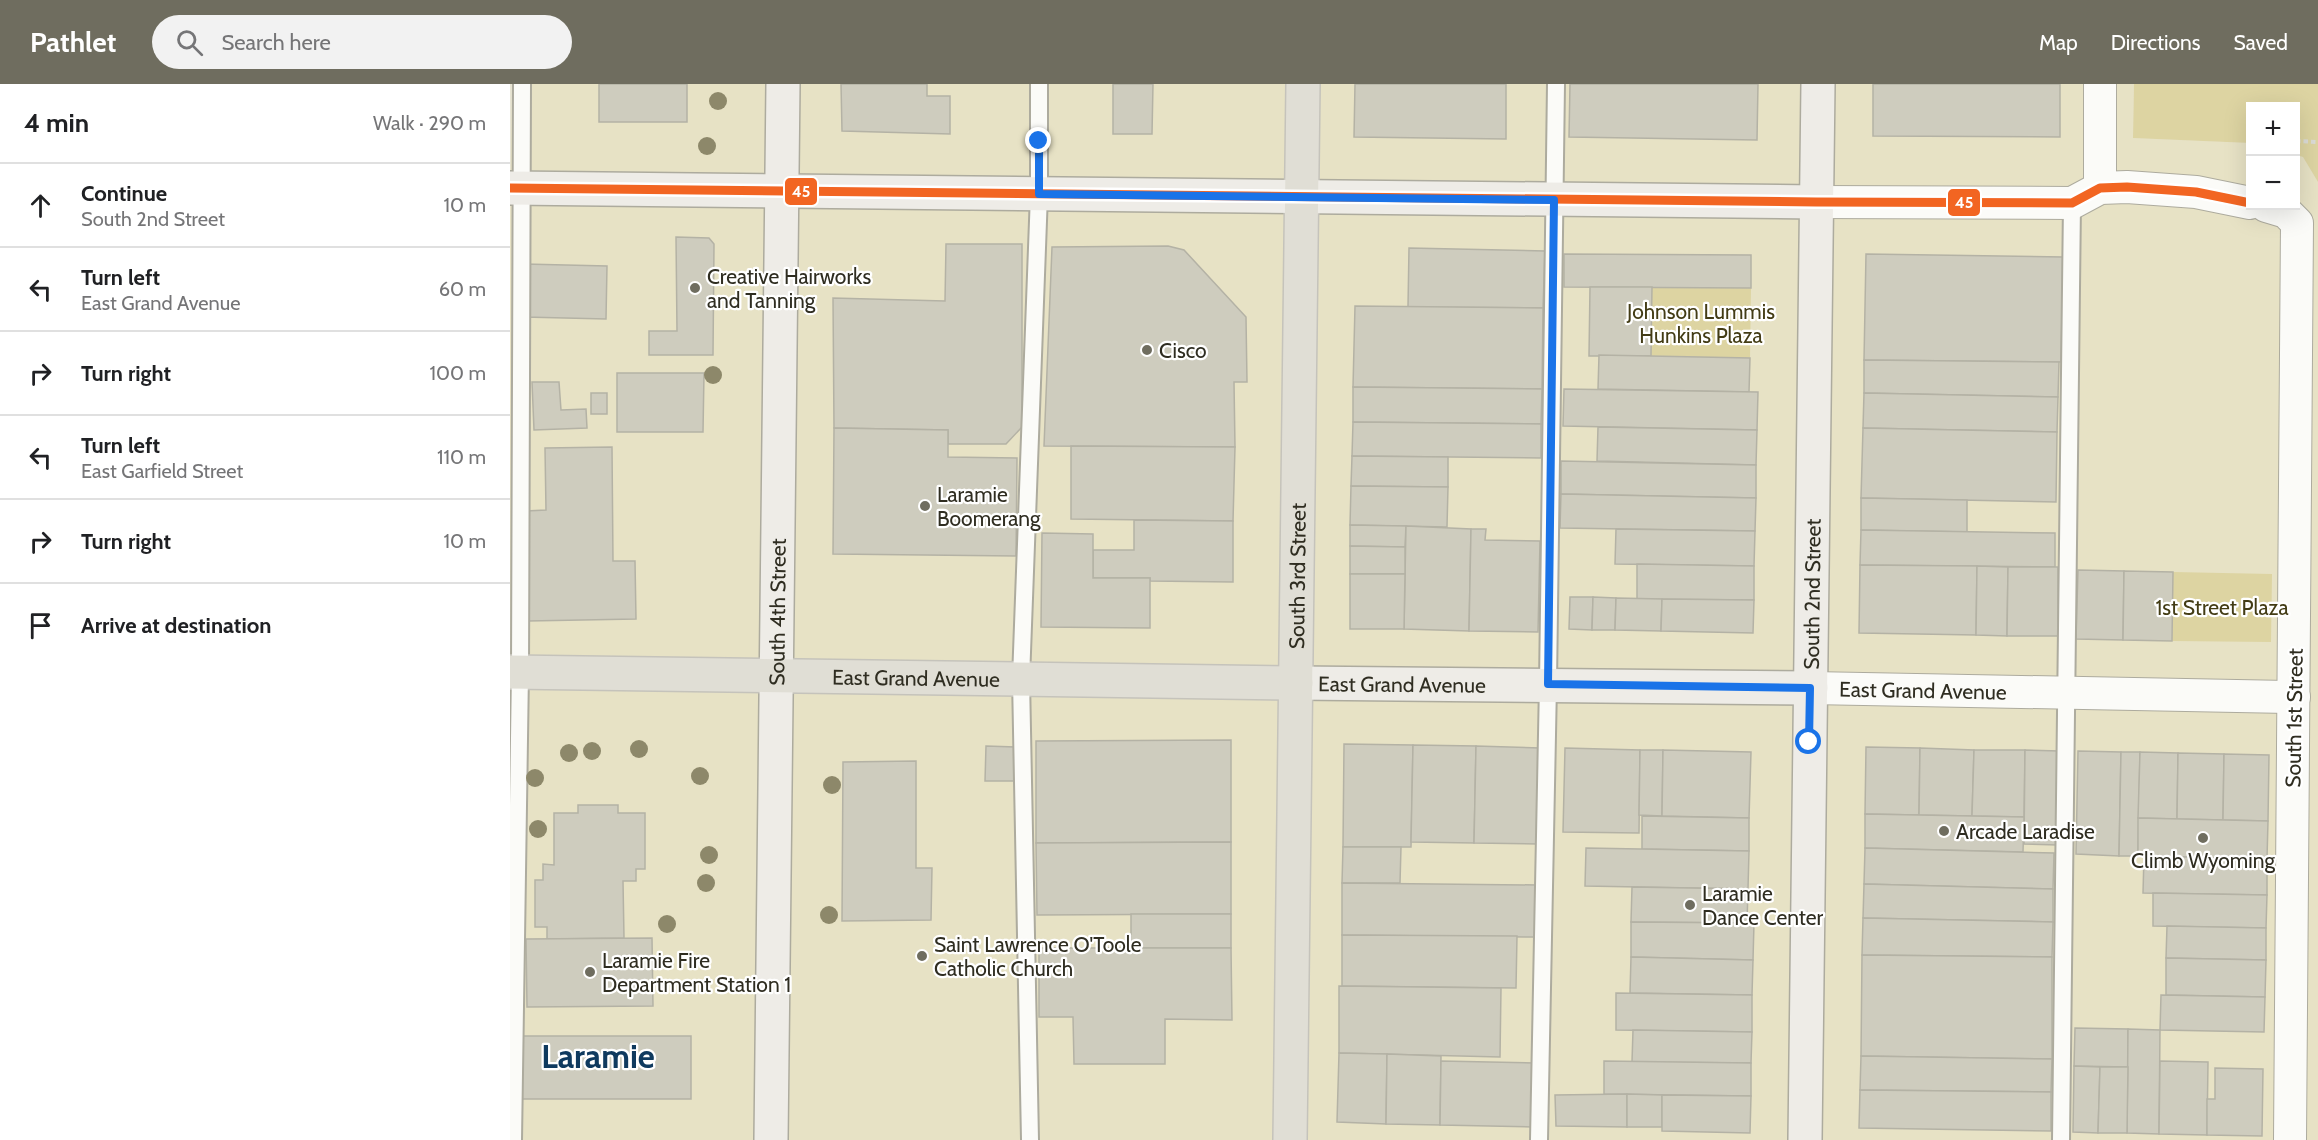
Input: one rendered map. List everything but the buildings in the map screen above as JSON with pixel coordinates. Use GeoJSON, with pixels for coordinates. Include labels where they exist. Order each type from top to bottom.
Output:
{"type":"FeatureCollection","features":[{"type":"Feature","properties":{"kind":"main road","name":"South 3rd Street"},"geometry":{"type":"LineString","coordinates":[[1290,1140],[1303,84]]}},
{"type":"Feature","properties":{"kind":"main road","name":"East Grand Avenue"},"geometry":{"type":"LineString","coordinates":[[515,672],[1296,683]]}},
{"type":"Feature","properties":{"kind":"street","name":"South 4th Street"},"geometry":{"type":"LineString","coordinates":[[771,1140],[783,84]]}},
{"type":"Feature","properties":{"kind":"street","name":"South 2nd Street"},"geometry":{"type":"LineString","coordinates":[[1805,1140],[1818,84]]}},
{"type":"Feature","properties":{"kind":"street"},"geometry":{"type":"LineString","coordinates":[[2100,84],[2100,188]]}},
{"type":"Feature","properties":{"kind":"street"},"geometry":{"type":"LineString","coordinates":[[516,188],[1554,200],[2072,202],[2100,188],[2127,187],[2196,192],[2246,202]]}},
{"type":"Feature","properties":{"kind":"street","name":"South 1st Street"},"geometry":{"type":"LineString","coordinates":[[2279,210],[2286,212],[2297,224],[2290,1140]]}},
{"type":"Feature","properties":{"kind":"street","name":"East Grand Avenue"},"geometry":{"type":"LineString","coordinates":[[1296,683],[1548,684],[2294,697]]}},
{"type":"Feature","properties":{"kind":"lane"},"geometry":{"type":"LineString","coordinates":[[513,1140],[516,188],[522,84]]}},
{"type":"Feature","properties":{"kind":"lane"},"geometry":{"type":"LineString","coordinates":[[1030,1140],[1021,679],[1039,194],[1040,84]]}},
{"type":"Feature","properties":{"kind":"lane"},"geometry":{"type":"LineString","coordinates":[[1539,1140],[1556,84]]}},
{"type":"Feature","properties":{"kind":"lane"},"geometry":{"type":"LineString","coordinates":[[2061,1140],[2072,202]]}},
{"type":"Feature","properties":{"kind":"path"},"geometry":{"type":"LineString","coordinates":[[2300,141],[2318,142]]}},
{"type":"Feature","properties":{"kind":"shaded area"},"geometry":{"type":"Polygon","coordinates":[[[512,84],[2134,84],[2133,138],[2246,143],[2246,210],[2300,210],[2300,156],[2303,157],[2318,182],[2318,1140],[522,1140],[527,641],[510,640],[512,84]]]}},
{"type":"Feature","properties":{"kind":"green space"},"geometry":{"type":"Polygon","coordinates":[[[2134,84],[2318,84],[2318,182],[2303,157],[2300,156],[2300,102],[2246,102],[2246,143],[2133,138],[2134,84]]]}},
{"type":"Feature","properties":{"kind":"green space","name":"Johnson Lummis Hunkins Plaza"},"geometry":{"type":"Polygon","coordinates":[[[1652,287],[1751,288],[1750,358],[1651,356],[1652,287]]]}},
{"type":"Feature","properties":{"kind":"green space","name":"1st Street Plaza"},"geometry":{"type":"Polygon","coordinates":[[[2173,572],[2272,574],[2271,642],[2172,641],[2173,572]]]}},
{"type":"Feature","properties":{"kind":"transit line","name":"45"},"geometry":{"type":"LineString","coordinates":[[510,188],[2072,203],[2100,188],[2127,187],[2196,192],[2246,202]]}},
{"type":"Feature","properties":{"kind":"place","name":"Creative Hairworks and Tanning"},"geometry":{"type":"Point","coordinates":[695,288]}},
{"type":"Feature","properties":{"kind":"place","name":"Cisco"},"geometry":{"type":"Point","coordinates":[1147,350]}},
{"type":"Feature","properties":{"kind":"place","name":"Laramie Boomerang"},"geometry":{"type":"Point","coordinates":[925,506]}},
{"type":"Feature","properties":{"kind":"place","name":"Arcade Laradise"},"geometry":{"type":"Point","coordinates":[1944,831]}},
{"type":"Feature","properties":{"kind":"place","name":"Climb Wyoming"},"geometry":{"type":"Point","coordinates":[2203,838]}},
{"type":"Feature","properties":{"kind":"place","name":"Laramie Dance Center"},"geometry":{"type":"Point","coordinates":[1690,905]}},
{"type":"Feature","properties":{"kind":"place","name":"Saint Lawrence O'Toole Catholic Church"},"geometry":{"type":"Point","coordinates":[922,956]}},
{"type":"Feature","properties":{"kind":"place","name":"Laramie Fire Department Station 1"},"geometry":{"type":"Point","coordinates":[590,972]}},
{"type":"Feature","properties":{"kind":"district","name":"Laramie"},"geometry":{"type":"Point","coordinates":[598,1056]}},
{"type":"Feature","properties":{"kind":"route"},"geometry":{"type":"LineString","coordinates":[[1039,141],[1039,194],[1554,200],[1548,684],[1810,688],[1809,742]]}}]}
